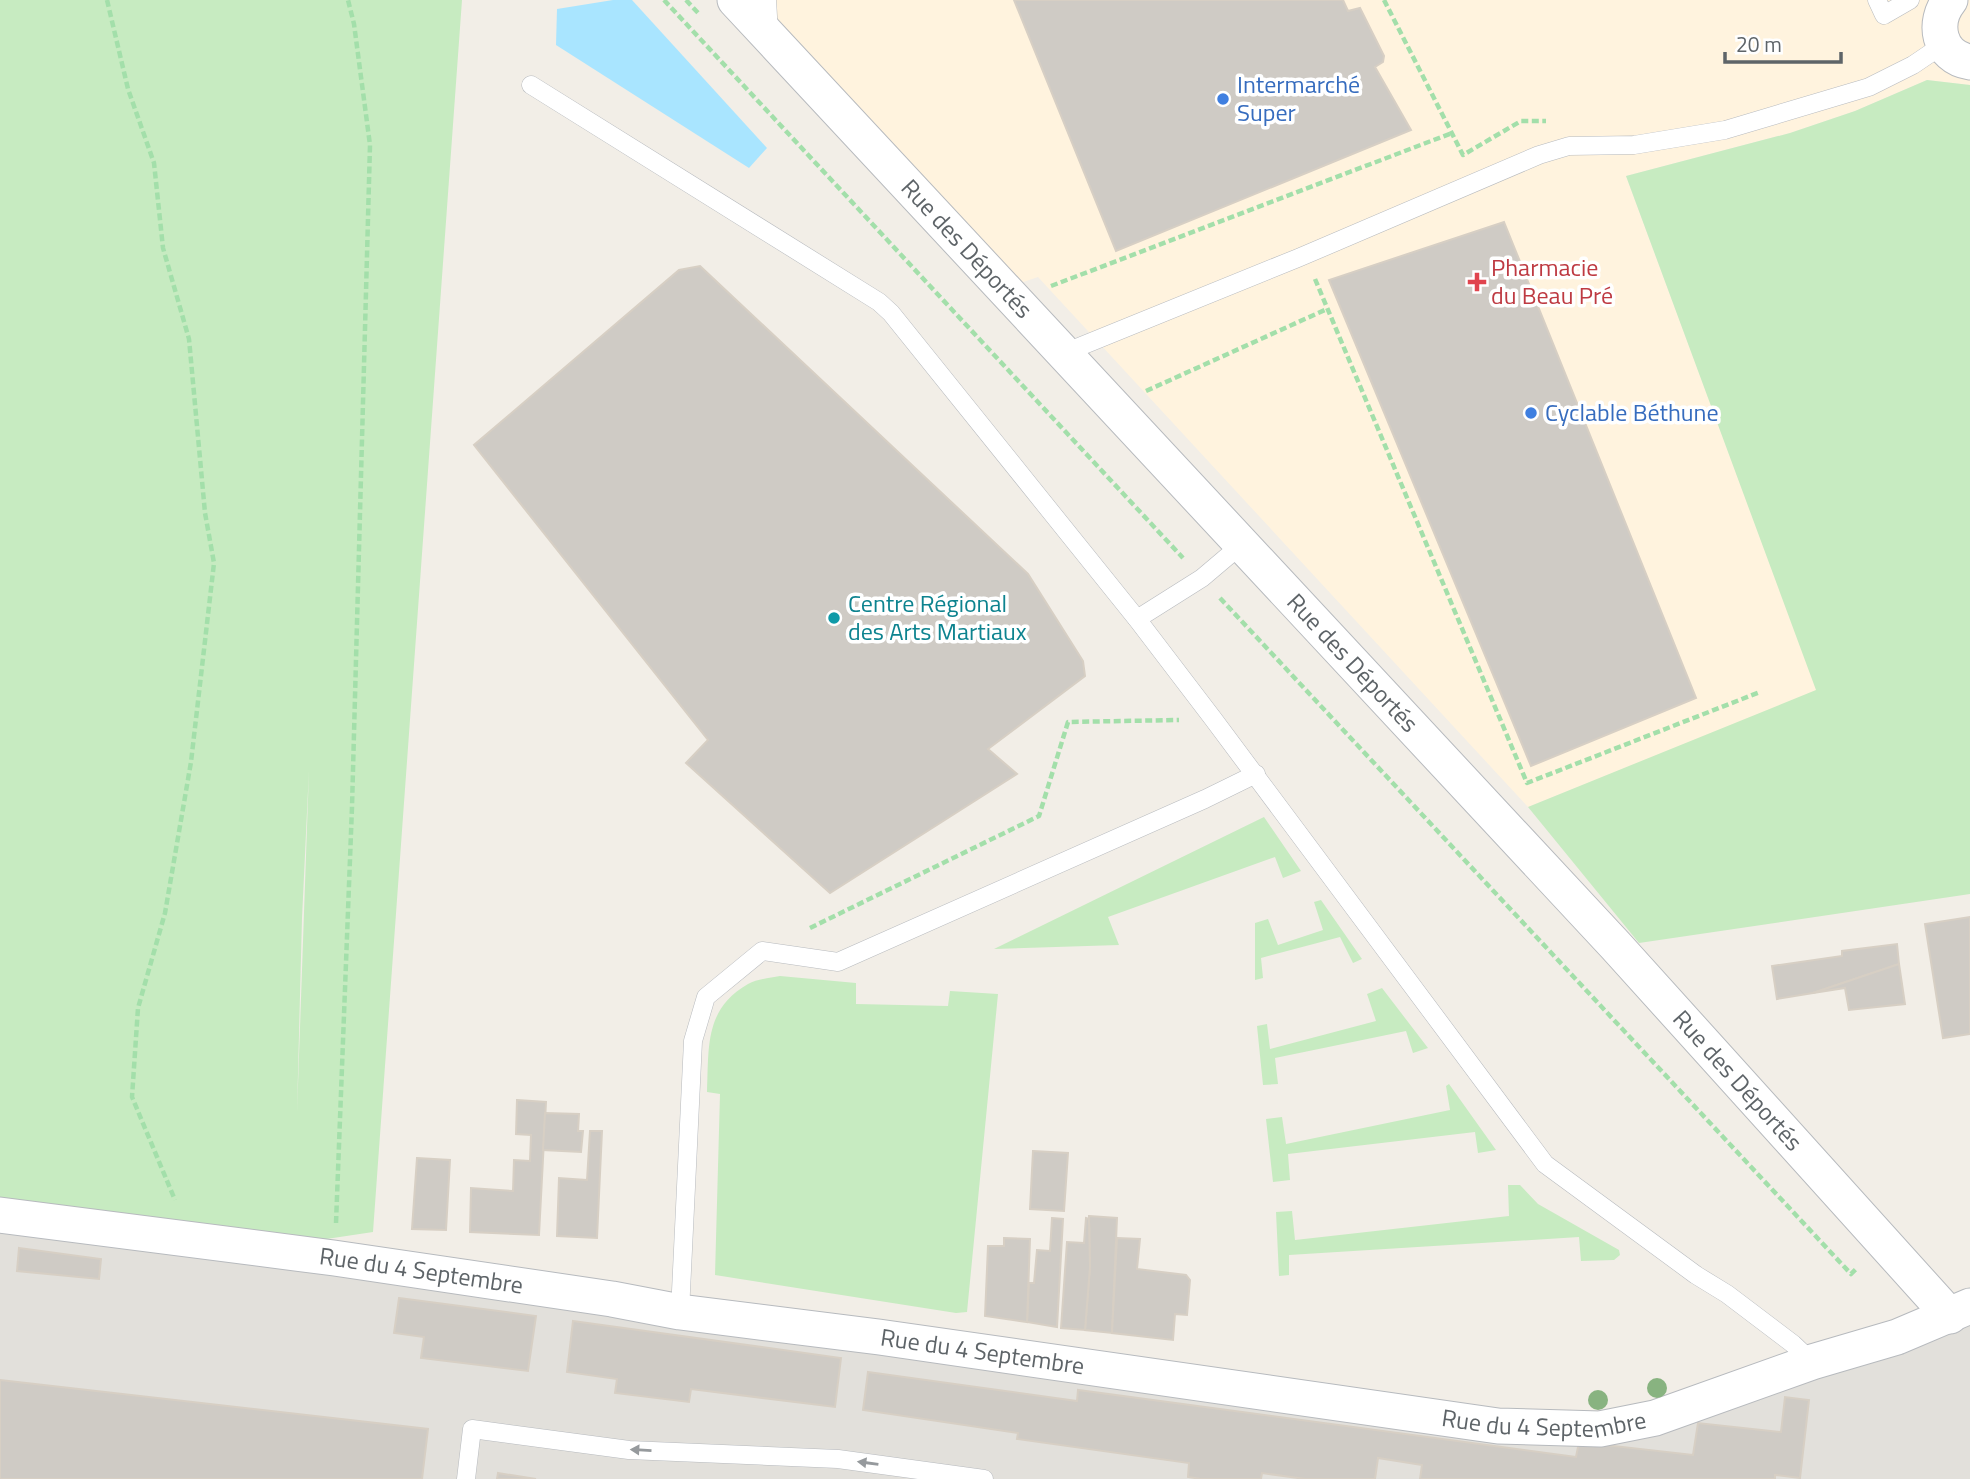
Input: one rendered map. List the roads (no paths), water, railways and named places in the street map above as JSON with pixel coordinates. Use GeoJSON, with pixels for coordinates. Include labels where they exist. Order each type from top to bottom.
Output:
{"type":"FeatureCollection","features":[{"type":"Feature","properties":{"kind":"street","name":"Rue des Déportés"},"geometry":{"type":"LineString","coordinates":[[735,0],[1241,545],[1960,1311]]}},
{"type":"Feature","properties":{"kind":"street"},"geometry":{"type":"LineString","coordinates":[[1943,2],[1940,32],[1957,53]]}},
{"type":"Feature","properties":{"kind":"street","name":"Rue du 4 Septembre"},"geometry":{"type":"LineString","coordinates":[[0,1215],[334,1258],[612,1299],[681,1312],[941,1346],[1498,1426],[1600,1429],[1655,1418],[1812,1362],[1897,1337],[1960,1311]]}},
{"type":"Feature","properties":{"kind":"lane"},"geometry":{"type":"LineString","coordinates":[[768,0],[770,37]]}},
{"type":"Feature","properties":{"kind":"lane"},"geometry":{"type":"LineString","coordinates":[[1877,0],[1884,15],[1910,0]]}},
{"type":"Feature","properties":{"kind":"lane"},"geometry":{"type":"LineString","coordinates":[[1064,353],[1305,256],[1539,155],[1569,146],[1634,145],[1725,130],[1869,87],[1913,65],[1957,53]]}},
{"type":"Feature","properties":{"kind":"lane"},"geometry":{"type":"LineString","coordinates":[[531,85],[885,307],[1137,620],[1256,774],[1545,1164],[1696,1275],[1727,1294],[1793,1344],[1812,1362]]}},
{"type":"Feature","properties":{"kind":"lane"},"geometry":{"type":"LineString","coordinates":[[1137,620],[1202,578],[1241,545]]}},
{"type":"Feature","properties":{"kind":"lane"},"geometry":{"type":"LineString","coordinates":[[681,1312],[692,1041],[706,997],[762,951],[838,962],[1256,774]]}},
{"type":"Feature","properties":{"kind":"lane"},"geometry":{"type":"LineString","coordinates":[[466,1479],[472,1429],[629,1450],[838,1459],[984,1479]]}},
{"type":"Feature","properties":{"kind":"water"},"geometry":{"type":"Polygon","coordinates":[[[613,0],[632,0],[767,148],[749,168],[556,45],[557,9],[613,0]]]}},
{"type":"Feature","properties":{"kind":"place","name":"Intermarché Super"},"geometry":{"type":"Point","coordinates":[1223,99]}},
{"type":"Feature","properties":{"kind":"place","name":"Pharmacie du Beau Pré"},"geometry":{"type":"Point","coordinates":[1477,282]}},
{"type":"Feature","properties":{"kind":"place","name":"Cyclable Béthune"},"geometry":{"type":"Point","coordinates":[1531,413]}},
{"type":"Feature","properties":{"kind":"place","name":"Centre Régional des Arts Martiaux"},"geometry":{"type":"Point","coordinates":[834,618]}}]}
